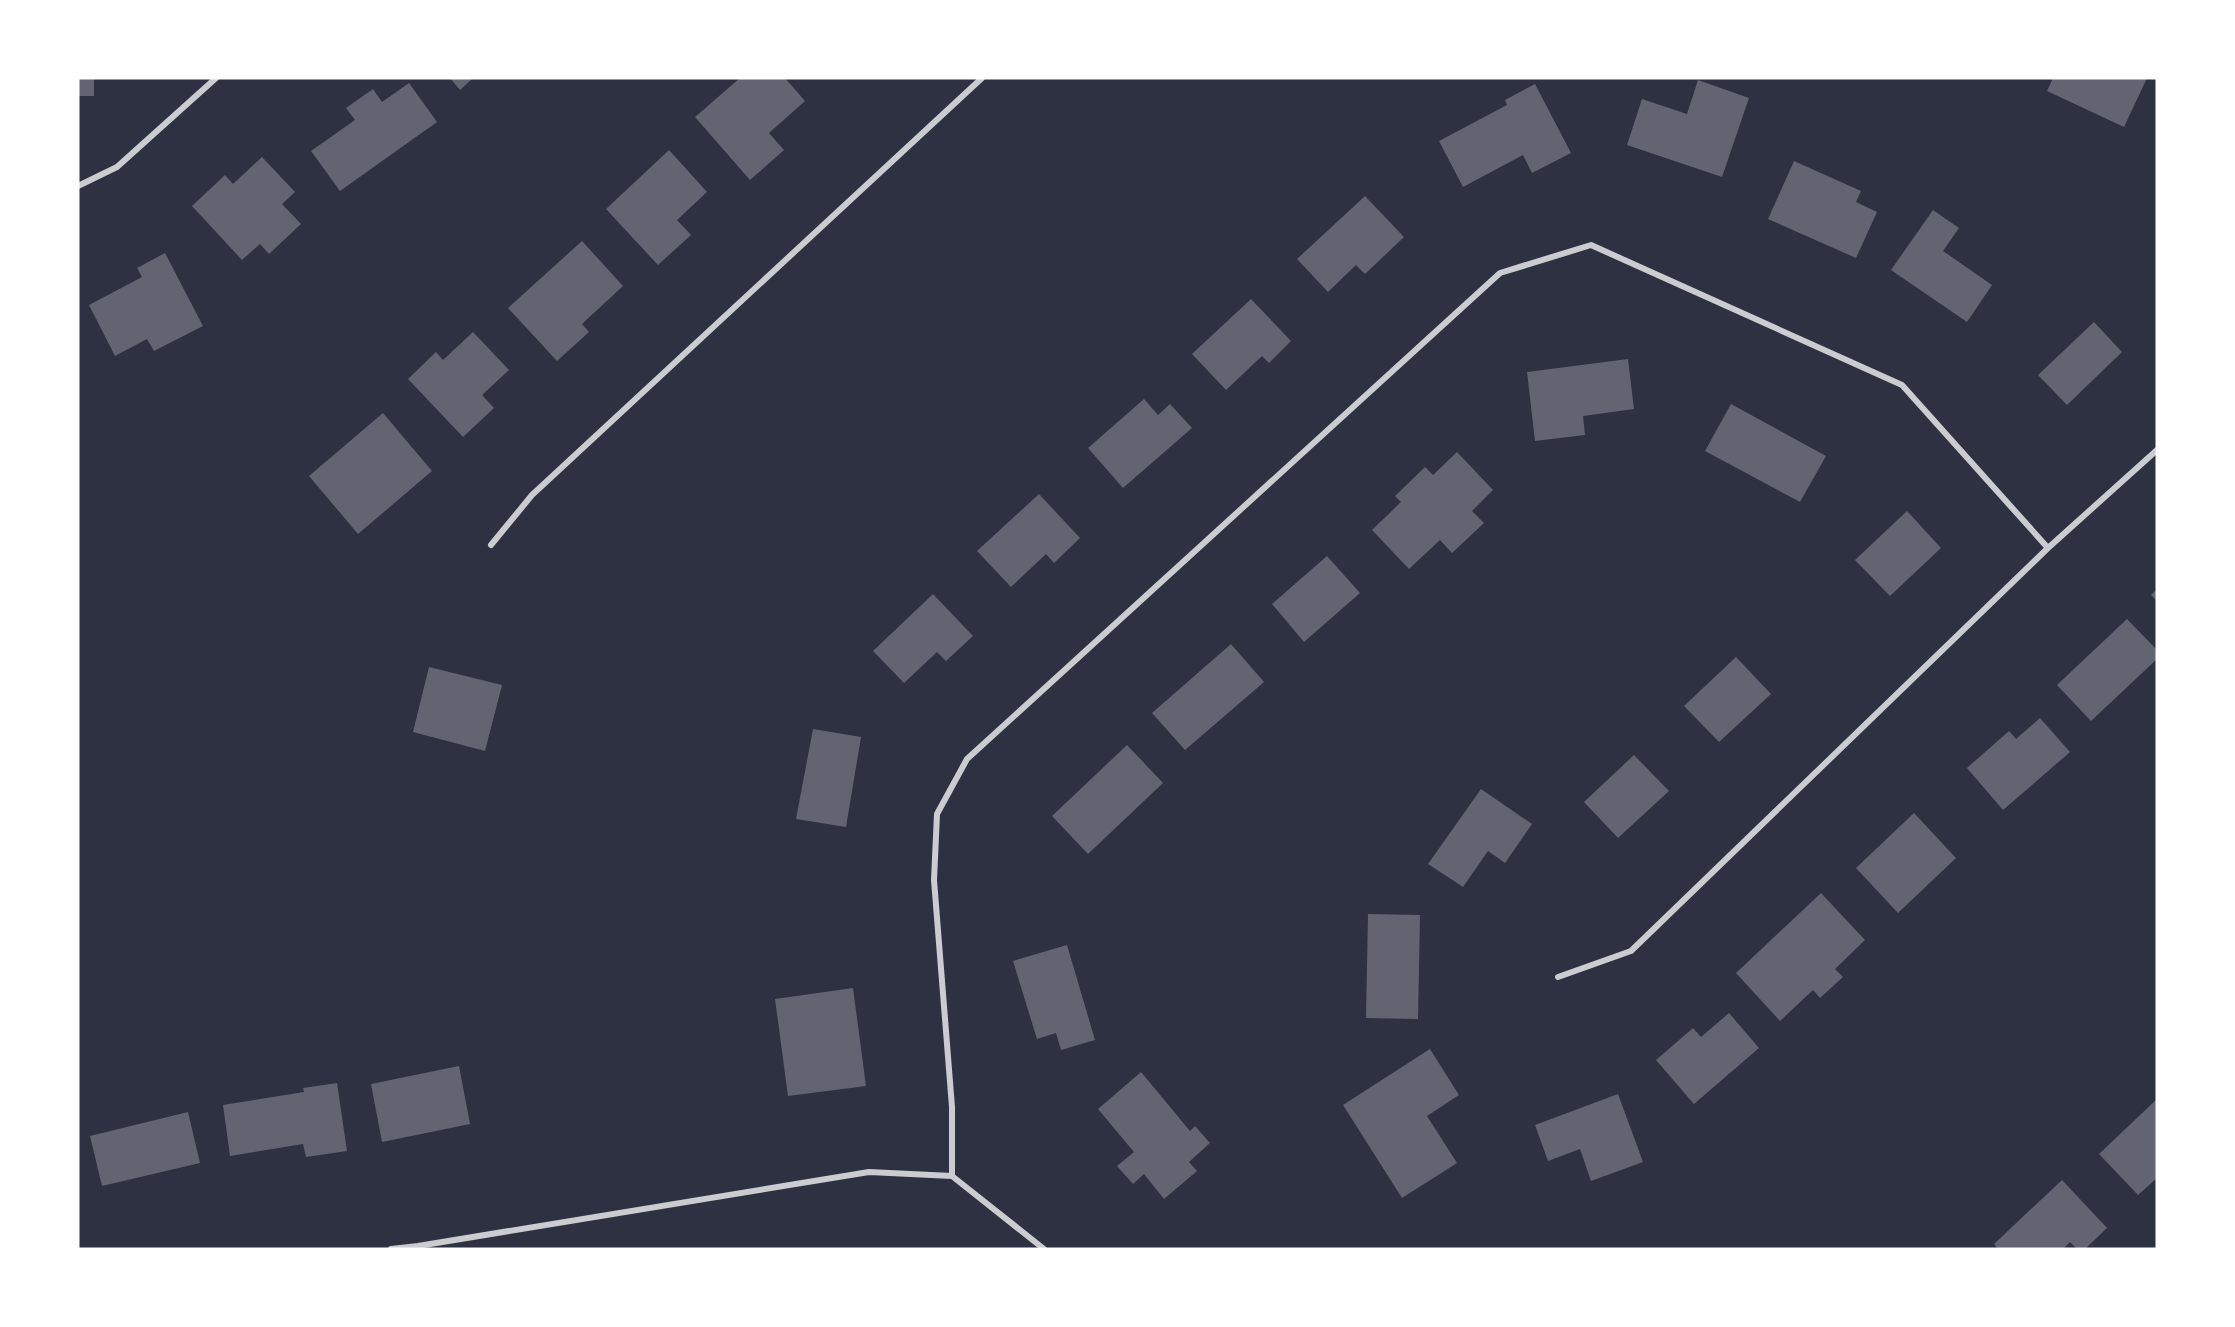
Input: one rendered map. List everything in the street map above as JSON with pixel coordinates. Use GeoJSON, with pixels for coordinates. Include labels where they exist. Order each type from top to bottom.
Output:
{"type":"FeatureCollection","features":[{"type":"Feature","properties":{"kind":"street"},"geometry":{"type":"LineString","coordinates":[[78,186],[117,167],[216,78]]}},
{"type":"Feature","properties":{"kind":"street"},"geometry":{"type":"LineString","coordinates":[[491,545],[532,495],[982,78]]}},
{"type":"Feature","properties":{"kind":"street"},"geometry":{"type":"LineString","coordinates":[[952,1176],[952,1107],[934,880],[936,814],[967,759],[1500,273],[1591,245],[1902,385],[2048,548]]}},
{"type":"Feature","properties":{"kind":"street"},"geometry":{"type":"LineString","coordinates":[[1558,977],[1631,951],[2048,548],[2157,450]]}},
{"type":"Feature","properties":{"kind":"street"},"geometry":{"type":"LineString","coordinates":[[391,1249],[418,1248],[869,1172],[952,1176],[1044,1249]]}},
{"type":"Feature","properties":{"kind":"building"},"geometry":{"type":"Polygon","coordinates":[[[78,78],[94,78],[94,96],[78,96],[78,78]]]}},
{"type":"Feature","properties":{"kind":"building"},"geometry":{"type":"Polygon","coordinates":[[[450,78],[473,78],[460,90],[450,78]]]}},
{"type":"Feature","properties":{"kind":"building"},"geometry":{"type":"Polygon","coordinates":[[[740,78],[785,78],[805,101],[769,133],[784,150],[750,180],[695,117],[740,78]]]}},
{"type":"Feature","properties":{"kind":"building"},"geometry":{"type":"Polygon","coordinates":[[[2053,78],[2147,78],[2124,127],[2047,91],[2053,78]]]}},
{"type":"Feature","properties":{"kind":"building"},"geometry":{"type":"Polygon","coordinates":[[[1698,80],[1749,98],[1722,177],[1627,145],[1642,99],[1687,114],[1698,80]]]}},
{"type":"Feature","properties":{"kind":"building"},"geometry":{"type":"Polygon","coordinates":[[[409,83],[437,122],[340,191],[311,151],[355,120],[346,108],[373,89],[382,102],[409,83]]]}},
{"type":"Feature","properties":{"kind":"building"},"geometry":{"type":"Polygon","coordinates":[[[1535,84],[1571,153],[1532,173],[1523,155],[1463,187],[1439,141],[1507,105],[1505,100],[1535,84]]]}},
{"type":"Feature","properties":{"kind":"building"},"geometry":{"type":"Polygon","coordinates":[[[669,150],[707,192],[677,220],[691,235],[658,265],[606,209],[669,150]]]}},
{"type":"Feature","properties":{"kind":"building"},"geometry":{"type":"Polygon","coordinates":[[[262,157],[295,192],[282,204],[301,224],[269,254],[260,244],[242,260],[192,206],[225,175],[233,184],[262,157]]]}},
{"type":"Feature","properties":{"kind":"building"},"geometry":{"type":"Polygon","coordinates":[[[1794,161],[1861,191],[1856,202],[1877,212],[1856,258],[1768,219],[1794,161]]]}},
{"type":"Feature","properties":{"kind":"building"},"geometry":{"type":"Polygon","coordinates":[[[1365,196],[1404,237],[1365,274],[1356,265],[1328,292],[1297,259],[1365,196]]]}},
{"type":"Feature","properties":{"kind":"building"},"geometry":{"type":"Polygon","coordinates":[[[1933,210],[1959,228],[1943,251],[1992,285],[1967,322],[1891,270],[1933,210]]]}},
{"type":"Feature","properties":{"kind":"building"},"geometry":{"type":"Polygon","coordinates":[[[582,241],[623,286],[582,324],[589,332],[557,361],[508,308],[582,241]]]}},
{"type":"Feature","properties":{"kind":"building"},"geometry":{"type":"Polygon","coordinates":[[[165,253],[203,326],[154,351],[147,339],[115,356],[89,305],[142,277],[137,268],[165,253]]]}},
{"type":"Feature","properties":{"kind":"building"},"geometry":{"type":"Polygon","coordinates":[[[1251,299],[1291,341],[1269,363],[1262,356],[1226,390],[1192,354],[1251,299]]]}},
{"type":"Feature","properties":{"kind":"building"},"geometry":{"type":"Polygon","coordinates":[[[2094,322],[2122,352],[2067,405],[2038,375],[2094,322]]]}},
{"type":"Feature","properties":{"kind":"building"},"geometry":{"type":"Polygon","coordinates":[[[473,332],[509,370],[482,395],[494,408],[463,437],[408,379],[436,352],[443,360],[473,332]]]}},
{"type":"Feature","properties":{"kind":"building"},"geometry":{"type":"Polygon","coordinates":[[[1628,359],[1634,409],[1583,416],[1585,435],[1535,441],[1527,372],[1628,359]]]}},
{"type":"Feature","properties":{"kind":"building"},"geometry":{"type":"Polygon","coordinates":[[[1144,399],[1158,415],[1170,404],[1192,428],[1123,488],[1088,448],[1144,399]]]}},
{"type":"Feature","properties":{"kind":"building"},"geometry":{"type":"Polygon","coordinates":[[[1731,404],[1826,456],[1800,502],[1705,451],[1731,404]]]}},
{"type":"Feature","properties":{"kind":"building"},"geometry":{"type":"Polygon","coordinates":[[[383,413],[432,471],[358,534],[309,476],[383,413]]]}},
{"type":"Feature","properties":{"kind":"building"},"geometry":{"type":"Polygon","coordinates":[[[1457,452],[1493,490],[1472,511],[1484,523],[1452,553],[1440,540],[1409,569],[1372,530],[1401,502],[1395,496],[1425,467],[1433,475],[1457,452]]]}},
{"type":"Feature","properties":{"kind":"building"},"geometry":{"type":"Polygon","coordinates":[[[1039,494],[1080,538],[1054,563],[1046,554],[1011,587],[977,551],[1039,494]]]}},
{"type":"Feature","properties":{"kind":"building"},"geometry":{"type":"Polygon","coordinates":[[[1907,511],[1941,548],[1890,596],[1855,560],[1907,511]]]}},
{"type":"Feature","properties":{"kind":"building"},"geometry":{"type":"Polygon","coordinates":[[[1327,556],[1360,593],[1304,642],[1272,604],[1327,556]]]}},
{"type":"Feature","properties":{"kind":"building"},"geometry":{"type":"Polygon","coordinates":[[[2157,589],[2157,601],[2151,595],[2157,589]]]}},
{"type":"Feature","properties":{"kind":"building"},"geometry":{"type":"Polygon","coordinates":[[[933,594],[973,636],[946,661],[937,652],[904,683],[873,651],[933,594]]]}},
{"type":"Feature","properties":{"kind":"building"},"geometry":{"type":"Polygon","coordinates":[[[2127,619],[2157,650],[2157,659],[2091,721],[2057,685],[2127,619]]]}},
{"type":"Feature","properties":{"kind":"building"},"geometry":{"type":"Polygon","coordinates":[[[1231,644],[1264,682],[1185,750],[1152,713],[1231,644]]]}},
{"type":"Feature","properties":{"kind":"building"},"geometry":{"type":"Polygon","coordinates":[[[1736,657],[1771,694],[1719,742],[1684,706],[1736,657]]]}},
{"type":"Feature","properties":{"kind":"building"},"geometry":{"type":"Polygon","coordinates":[[[429,667],[502,685],[485,751],[413,732],[429,667]]]}},
{"type":"Feature","properties":{"kind":"building"},"geometry":{"type":"Polygon","coordinates":[[[2040,718],[2070,752],[2003,810],[1967,768],[2009,731],[2016,739],[2040,718]]]}},
{"type":"Feature","properties":{"kind":"building"},"geometry":{"type":"Polygon","coordinates":[[[813,729],[861,737],[846,827],[796,819],[813,729]]]}},
{"type":"Feature","properties":{"kind":"building"},"geometry":{"type":"Polygon","coordinates":[[[1127,745],[1163,783],[1088,854],[1052,816],[1127,745]]]}},
{"type":"Feature","properties":{"kind":"building"},"geometry":{"type":"Polygon","coordinates":[[[1634,755],[1669,791],[1618,838],[1584,802],[1634,755]]]}},
{"type":"Feature","properties":{"kind":"building"},"geometry":{"type":"Polygon","coordinates":[[[1481,789],[1532,824],[1505,863],[1488,851],[1463,887],[1428,864],[1481,789]]]}},
{"type":"Feature","properties":{"kind":"building"},"geometry":{"type":"Polygon","coordinates":[[[1914,813],[1956,858],[1898,913],[1856,868],[1914,813]]]}},
{"type":"Feature","properties":{"kind":"building"},"geometry":{"type":"Polygon","coordinates":[[[1821,893],[1865,940],[1835,969],[1843,977],[1820,998],[1813,990],[1780,1021],[1736,973],[1821,893]]]}},
{"type":"Feature","properties":{"kind":"building"},"geometry":{"type":"Polygon","coordinates":[[[1368,914],[1420,915],[1418,1019],[1366,1018],[1368,914]]]}},
{"type":"Feature","properties":{"kind":"building"},"geometry":{"type":"Polygon","coordinates":[[[1067,945],[1095,1040],[1061,1050],[1056,1033],[1037,1039],[1013,961],[1067,945]]]}},
{"type":"Feature","properties":{"kind":"building"},"geometry":{"type":"Polygon","coordinates":[[[853,988],[866,1086],[788,1096],[775,999],[853,988]]]}},
{"type":"Feature","properties":{"kind":"building"},"geometry":{"type":"Polygon","coordinates":[[[1729,1013],[1759,1048],[1694,1104],[1656,1060],[1693,1028],[1701,1037],[1729,1013]]]}},
{"type":"Feature","properties":{"kind":"building"},"geometry":{"type":"Polygon","coordinates":[[[1430,1049],[1459,1095],[1427,1116],[1457,1163],[1402,1198],[1343,1105],[1430,1049]]]}},
{"type":"Feature","properties":{"kind":"building"},"geometry":{"type":"Polygon","coordinates":[[[459,1066],[470,1124],[382,1142],[371,1084],[459,1066]]]}},
{"type":"Feature","properties":{"kind":"building"},"geometry":{"type":"Polygon","coordinates":[[[1141,1072],[1190,1131],[1195,1126],[1210,1143],[1189,1162],[1197,1171],[1164,1199],[1144,1174],[1133,1184],[1117,1166],[1134,1152],[1098,1109],[1141,1072]]]}},
{"type":"Feature","properties":{"kind":"building"},"geometry":{"type":"Polygon","coordinates":[[[337,1083],[347,1151],[306,1157],[303,1144],[230,1156],[223,1105],[304,1092],[303,1088],[337,1083]]]}},
{"type":"Feature","properties":{"kind":"building"},"geometry":{"type":"Polygon","coordinates":[[[1618,1094],[1643,1162],[1591,1181],[1580,1149],[1548,1161],[1535,1125],[1618,1094]]]}},
{"type":"Feature","properties":{"kind":"building"},"geometry":{"type":"Polygon","coordinates":[[[2157,1099],[2157,1178],[2138,1195],[2099,1154],[2157,1099]]]}},
{"type":"Feature","properties":{"kind":"building"},"geometry":{"type":"Polygon","coordinates":[[[188,1112],[200,1163],[102,1186],[90,1136],[188,1112]]]}},
{"type":"Feature","properties":{"kind":"building"},"geometry":{"type":"Polygon","coordinates":[[[2062,1180],[2107,1228],[2085,1249],[2077,1249],[2070,1242],[2063,1249],[1998,1249],[1994,1244],[2062,1180]]]}}]}
